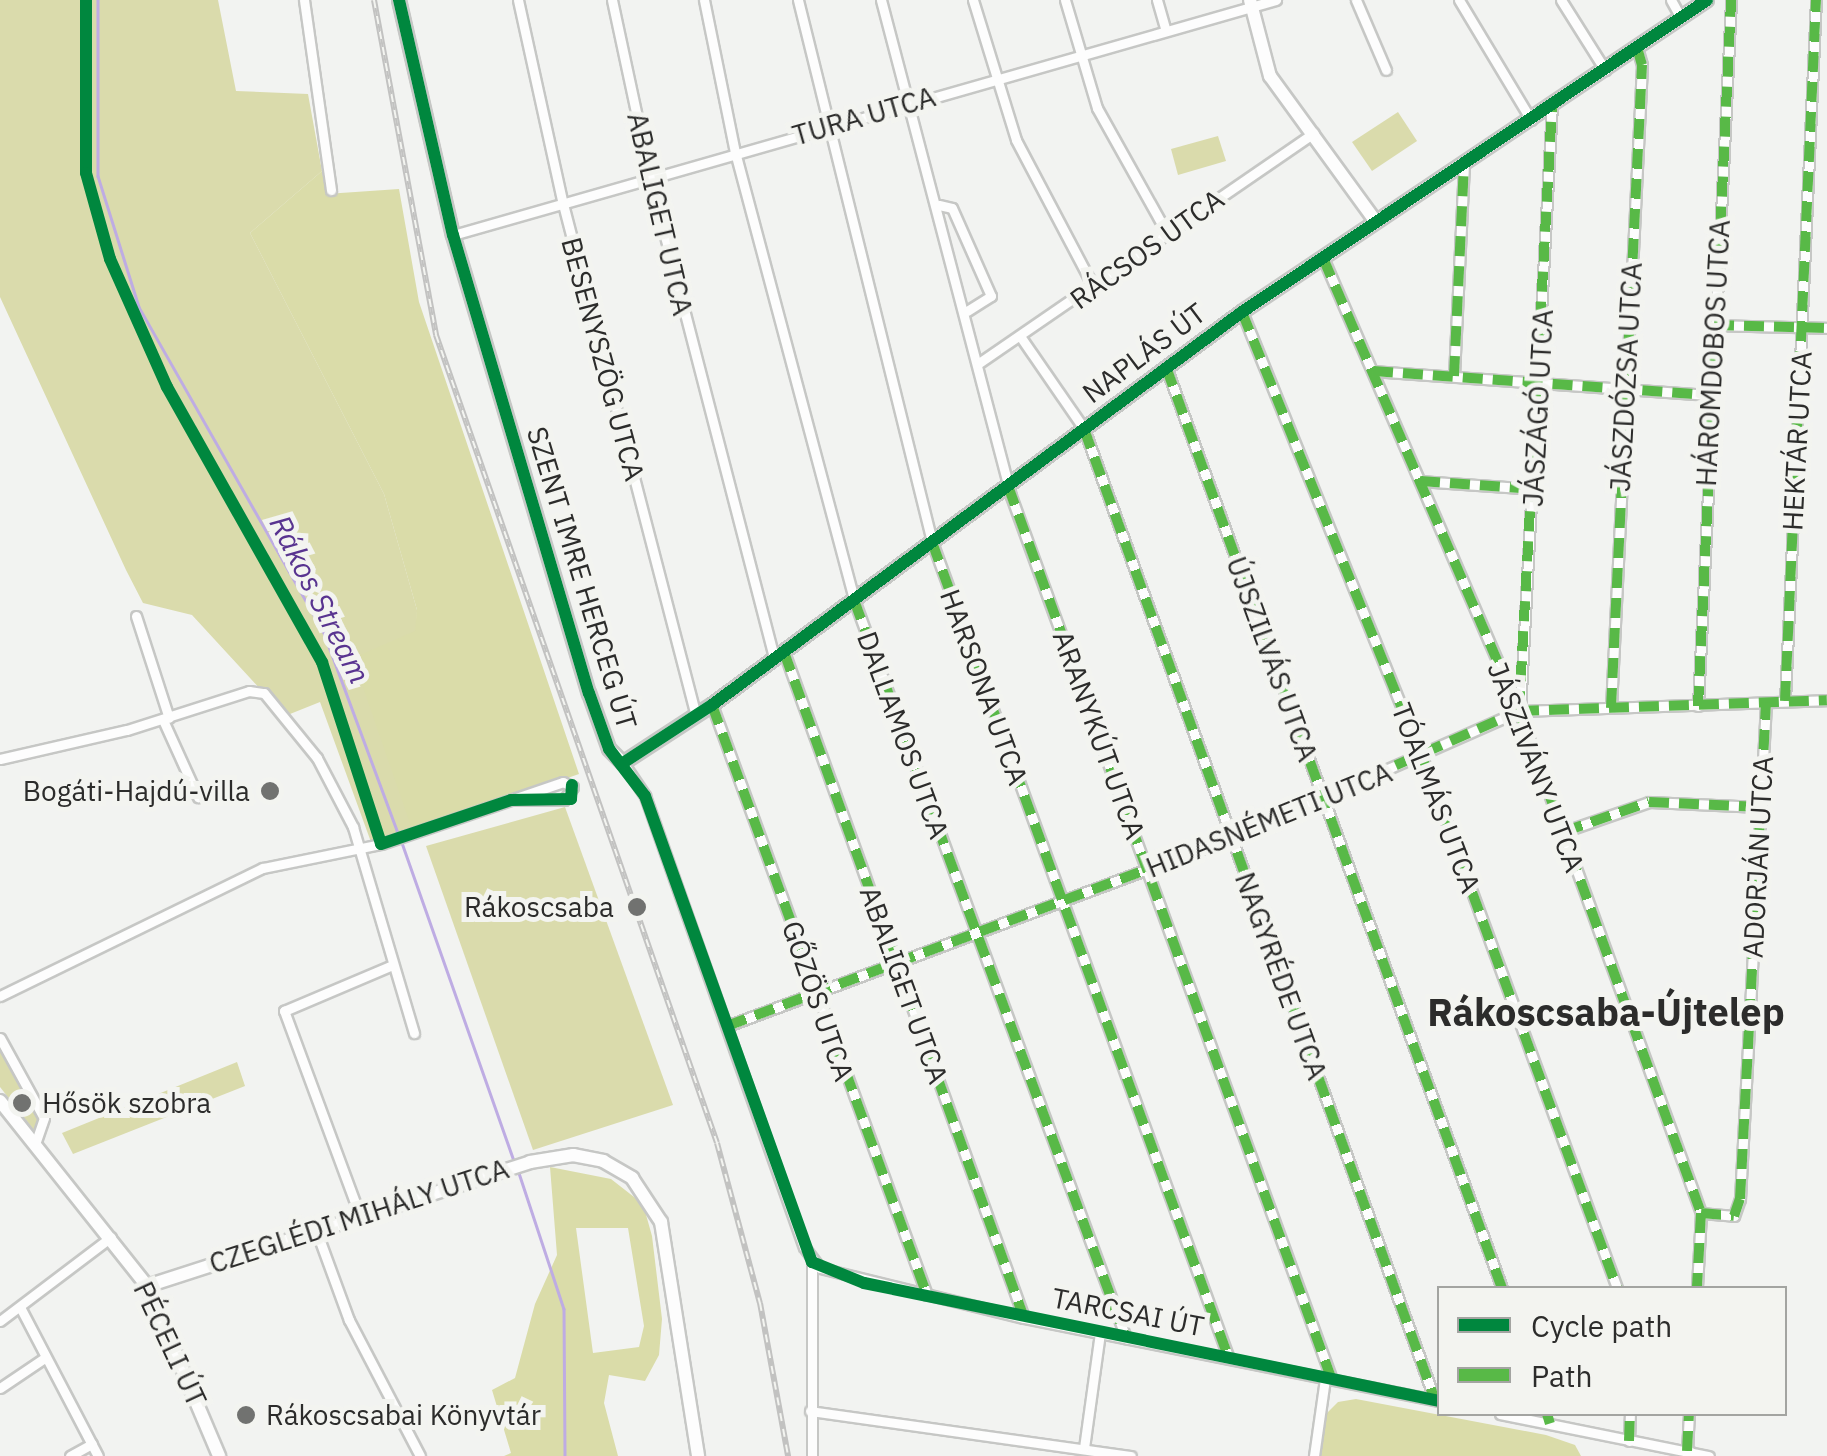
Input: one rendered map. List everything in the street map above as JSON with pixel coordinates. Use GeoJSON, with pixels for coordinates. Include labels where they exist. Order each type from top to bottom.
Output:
{"type":"FeatureCollection","features":[{"type":"Feature","properties":{"kind":"street"},"geometry":{"type":"LineString","coordinates":[[304,0],[331,190]]}},
{"type":"Feature","properties":{"kind":"street","name":"SZENT IMRE HERCEG ÚT"},"geometry":{"type":"LineString","coordinates":[[400,0],[452,235],[596,714],[609,749],[646,796],[812,1262]]}},
{"type":"Feature","properties":{"kind":"street","name":"BESENYSZÖG UTCA"},"geometry":{"type":"LineString","coordinates":[[518,0],[563,204],[696,716]]}},
{"type":"Feature","properties":{"kind":"street","name":"ABALIGET UTCA"},"geometry":{"type":"LineString","coordinates":[[612,0],[650,178],[779,655],[1024,1318]]}},
{"type":"Feature","properties":{"kind":"street","name":"DALLAMOS UTCA"},"geometry":{"type":"LineString","coordinates":[[704,0],[736,152],[854,600],[1126,1338]]}},
{"type":"Feature","properties":{"kind":"street","name":"HARSONA UTCA"},"geometry":{"type":"LineString","coordinates":[[798,0],[824,128],[932,542],[1228,1356]]}},
{"type":"Feature","properties":{"kind":"street","name":"ARANYKÚT UTCA"},"geometry":{"type":"LineString","coordinates":[[881,0],[967,310],[1008,486],[1328,1379]]}},
{"type":"Feature","properties":{"kind":"street"},"geometry":{"type":"LineString","coordinates":[[973,0],[996,78],[1050,212],[1094,288]]}},
{"type":"Feature","properties":{"kind":"street"},"geometry":{"type":"LineString","coordinates":[[1065,0],[1079,53],[1131,179],[1168,233]]}},
{"type":"Feature","properties":{"kind":"street"},"geometry":{"type":"LineString","coordinates":[[1157,0],[1165,28]]}},
{"type":"Feature","properties":{"kind":"street","name":"TURA UTCA"},"geometry":{"type":"LineString","coordinates":[[452,235],[1251,3],[1276,0]]}},
{"type":"Feature","properties":{"kind":"street"},"geometry":{"type":"LineString","coordinates":[[1356,0],[1386,70]]}},
{"type":"Feature","properties":{"kind":"street"},"geometry":{"type":"LineString","coordinates":[[1459,0],[1531,120]]}},
{"type":"Feature","properties":{"kind":"street"},"geometry":{"type":"LineString","coordinates":[[1562,0],[1605,70]]}},
{"type":"Feature","properties":{"kind":"street"},"geometry":{"type":"LineString","coordinates":[[1670,0],[1681,18]]}},
{"type":"Feature","properties":{"kind":"street","name":"NAPLÁS ÚT"},"geometry":{"type":"LineString","coordinates":[[623,763],[712,705],[1242,312],[1708,0]]}},
{"type":"Feature","properties":{"kind":"street","name":"HÁROMDOBOS UTCA"},"geometry":{"type":"LineString","coordinates":[[1698,706],[1732,0]]}},
{"type":"Feature","properties":{"kind":"street","name":"HEKTÁR UTCA"},"geometry":{"type":"LineString","coordinates":[[1785,701],[1816,0]]}},
{"type":"Feature","properties":{"kind":"street"},"geometry":{"type":"LineString","coordinates":[[1251,3],[1270,76],[1376,222]]}},
{"type":"Feature","properties":{"kind":"street","name":"JÁSZDÓZSA UTCA"},"geometry":{"type":"LineString","coordinates":[[1611,708],[1642,66],[1637,48]]}},
{"type":"Feature","properties":{"kind":"street","name":"JÁSZÁGÓ UTCA"},"geometry":{"type":"LineString","coordinates":[[1520,711],[1535,489],[1552,105]]}},
{"type":"Feature","properties":{"kind":"street","name":"RÁCSOS UTCA"},"geometry":{"type":"LineString","coordinates":[[979,363],[1022,339],[1314,133]]}},
{"type":"Feature","properties":{"kind":"street"},"geometry":{"type":"LineString","coordinates":[[1454,376],[1464,164]]}},
{"type":"Feature","properties":{"kind":"street","name":"ARANYKÚT UTCA"},"geometry":{"type":"LineString","coordinates":[[939,206],[952,208],[991,296],[967,310]]}},
{"type":"Feature","properties":{"kind":"street","name":"JÁSZIVÁNY UTCA"},"geometry":{"type":"LineString","coordinates":[[1323,258],[1520,711],[1701,1213],[1697,1286]]}},
{"type":"Feature","properties":{"kind":"street","name":"TÓALMÁS UTCA"},"geometry":{"type":"LineString","coordinates":[[1242,312],[1422,757],[1616,1286]]}},
{"type":"Feature","properties":{"kind":"street"},"geometry":{"type":"LineString","coordinates":[[1714,326],[1827,328]]}},
{"type":"Feature","properties":{"kind":"street","name":"NAGYRÉDE UTCA"},"geometry":{"type":"LineString","coordinates":[[1022,339],[1084,429],[1437,1398]]}},
{"type":"Feature","properties":{"kind":"street","name":"ÚJSZILVÁS UTCA"},"geometry":{"type":"LineString","coordinates":[[1166,366],[1501,1286]]}},
{"type":"Feature","properties":{"kind":"street"},"geometry":{"type":"LineString","coordinates":[[1373,372],[1711,394]]}},
{"type":"Feature","properties":{"kind":"street"},"geometry":{"type":"LineString","coordinates":[[1420,480],[1535,489]]}},
{"type":"Feature","properties":{"kind":"street"},"geometry":{"type":"LineString","coordinates":[[136,616],[166,719],[198,798]]}},
{"type":"Feature","properties":{"kind":"street"},"geometry":{"type":"LineString","coordinates":[[0,760],[166,719],[249,691],[264,694],[317,758],[359,848],[390,966],[414,1033]]}},
{"type":"Feature","properties":{"kind":"street","name":"HIDASNÉMETI UTCA"},"geometry":{"type":"LineString","coordinates":[[727,1026],[896,964],[975,930],[1231,838],[1324,801],[1520,711],[1827,700]]}},
{"type":"Feature","properties":{"kind":"street","name":"ADORJÁN UTCA"},"geometry":{"type":"LineString","coordinates":[[1701,1213],[1738,1211],[1766,702]]}},
{"type":"Feature","properties":{"kind":"street","name":"GŐZÖS UTCA"},"geometry":{"type":"LineString","coordinates":[[712,705],[927,1296]]}},
{"type":"Feature","properties":{"kind":"street"},"geometry":{"type":"LineString","coordinates":[[0,996],[263,868],[388,842],[562,782],[574,787],[564,800],[511,800]]}},
{"type":"Feature","properties":{"kind":"street"},"geometry":{"type":"LineString","coordinates":[[1562,832],[1649,802],[1760,807]]}},
{"type":"Feature","properties":{"kind":"street"},"geometry":{"type":"LineString","coordinates":[[360,1216],[284,1011],[390,966]]}},
{"type":"Feature","properties":{"kind":"street"},"geometry":{"type":"LineString","coordinates":[[0,1038],[44,1118],[35,1144]]}},
{"type":"Feature","properties":{"kind":"street","name":"PÉCELI ÚT"},"geometry":{"type":"LineString","coordinates":[[0,1101],[148,1286],[219,1456]]}},
{"type":"Feature","properties":{"kind":"street","name":"CZEGLÉDI MIHÁLY UTCA"},"geometry":{"type":"LineString","coordinates":[[148,1286],[504,1169],[573,1155],[632,1178],[661,1222],[686,1409],[698,1456]]}},
{"type":"Feature","properties":{"kind":"street"},"geometry":{"type":"LineString","coordinates":[[316,1230],[350,1320],[420,1456]]}},
{"type":"Feature","properties":{"kind":"street"},"geometry":{"type":"LineString","coordinates":[[0,1321],[111,1237]]}},
{"type":"Feature","properties":{"kind":"street"},"geometry":{"type":"LineString","coordinates":[[812,1262],[812,1456]]}},
{"type":"Feature","properties":{"kind":"street","name":"TARCSAI ÚT"},"geometry":{"type":"LineString","coordinates":[[812,1262],[848,1279],[1437,1401]]}},
{"type":"Feature","properties":{"kind":"street"},"geometry":{"type":"LineString","coordinates":[[20,1307],[98,1456]]}},
{"type":"Feature","properties":{"kind":"street"},"geometry":{"type":"LineString","coordinates":[[1084,1448],[1100,1333]]}},
{"type":"Feature","properties":{"kind":"street"},"geometry":{"type":"LineString","coordinates":[[0,1388],[46,1357]]}},
{"type":"Feature","properties":{"kind":"street"},"geometry":{"type":"LineString","coordinates":[[1314,1456],[1328,1379]]}},
{"type":"Feature","properties":{"kind":"street"},"geometry":{"type":"LineString","coordinates":[[810,1411],[1130,1456]]}},
{"type":"Feature","properties":{"kind":"street"},"geometry":{"type":"LineString","coordinates":[[1520,1416],[1549,1419],[1629,1441],[1710,1456]]}},
{"type":"Feature","properties":{"kind":"street"},"geometry":{"type":"LineString","coordinates":[[1629,1441],[1630,1416]]}},
{"type":"Feature","properties":{"kind":"street"},"geometry":{"type":"LineString","coordinates":[[1689,1416],[1690,1454]]}},
{"type":"Feature","properties":{"kind":"street"},"geometry":{"type":"LineString","coordinates":[[70,1456],[92,1444]]}},
{"type":"Feature","properties":{"kind":"green space"},"geometry":{"type":"Polygon","coordinates":[[[0,0],[218,0],[236,91],[308,94],[322,171],[250,233],[384,494],[417,610],[413,832],[371,842],[320,702],[285,716],[192,615],[143,603],[126,570],[0,297],[0,0]]]}},
{"type":"Feature","properties":{"kind":"green space"},"geometry":{"type":"Polygon","coordinates":[[[1398,112],[1417,141],[1372,171],[1352,142],[1398,112]]]}},
{"type":"Feature","properties":{"kind":"green space"},"geometry":{"type":"Polygon","coordinates":[[[1218,136],[1226,161],[1178,175],[1171,149],[1218,136]]]}},
{"type":"Feature","properties":{"kind":"green space"},"geometry":{"type":"Polygon","coordinates":[[[322,171],[326,194],[399,189],[419,302],[579,774],[413,832],[353,658],[415,631],[417,610],[384,494],[250,233],[322,171]]]}},
{"type":"Feature","properties":{"kind":"green space"},"geometry":{"type":"Polygon","coordinates":[[[565,807],[673,1105],[533,1150],[426,846],[565,807]]]}},
{"type":"Feature","properties":{"kind":"green space"},"geometry":{"type":"Polygon","coordinates":[[[0,1046],[40,1120],[36,1133],[0,1087],[0,1046]]]}},
{"type":"Feature","properties":{"kind":"green space"},"geometry":{"type":"Polygon","coordinates":[[[237,1062],[245,1086],[73,1154],[62,1133],[237,1062]]]}},
{"type":"Feature","properties":{"kind":"green space"},"geometry":{"type":"Polygon","coordinates":[[[550,1167],[611,1179],[643,1204],[652,1236],[662,1319],[659,1355],[645,1381],[609,1375],[604,1403],[618,1456],[504,1456],[511,1453],[492,1390],[515,1378],[535,1304],[557,1255],[550,1167]],[[576,1228],[593,1353],[639,1347],[644,1326],[628,1228],[576,1228]]]}},
{"type":"Feature","properties":{"kind":"green space"},"geometry":{"type":"Polygon","coordinates":[[[1356,1399],[1546,1435],[1575,1445],[1581,1456],[1321,1456],[1326,1414],[1338,1402],[1356,1399]]]}},
{"type":"Feature","properties":{"kind":"waterway","name":"Rákos Stream"},"geometry":{"type":"LineString","coordinates":[[98,0],[98,176],[139,307],[324,633],[398,833]]}},
{"type":"Feature","properties":{"kind":"waterway","name":"Rákos Stream"},"geometry":{"type":"LineString","coordinates":[[401,840],[515,1163]]}},
{"type":"Feature","properties":{"kind":"waterway","name":"Rákos Stream"},"geometry":{"type":"LineString","coordinates":[[518,1170],[564,1309],[565,1456]]}},
{"type":"Feature","properties":{"kind":"railway"},"geometry":{"type":"LineString","coordinates":[[374,0],[436,335],[717,1143],[760,1303],[788,1456]]}},
{"type":"Feature","properties":{"kind":"marked path"},"geometry":{"type":"LineString","coordinates":[[1698,706],[1731,0]]}},
{"type":"Feature","properties":{"kind":"marked path"},"geometry":{"type":"LineString","coordinates":[[1785,701],[1816,0]]}},
{"type":"Feature","properties":{"kind":"marked path"},"geometry":{"type":"LineString","coordinates":[[1611,708],[1642,65],[1637,48]]}},
{"type":"Feature","properties":{"kind":"marked path"},"geometry":{"type":"LineString","coordinates":[[1519,711],[1552,105]]}},
{"type":"Feature","properties":{"kind":"marked path"},"geometry":{"type":"LineString","coordinates":[[1454,376],[1464,164]]}},
{"type":"Feature","properties":{"kind":"marked path"},"geometry":{"type":"LineString","coordinates":[[1323,258],[1519,711],[1701,1213],[1697,1286]]}},
{"type":"Feature","properties":{"kind":"marked path"},"geometry":{"type":"LineString","coordinates":[[1242,312],[1431,780],[1616,1286]]}},
{"type":"Feature","properties":{"kind":"marked path"},"geometry":{"type":"LineString","coordinates":[[1714,325],[1827,328]]}},
{"type":"Feature","properties":{"kind":"marked path"},"geometry":{"type":"LineString","coordinates":[[1166,367],[1501,1286]]}},
{"type":"Feature","properties":{"kind":"marked path"},"geometry":{"type":"LineString","coordinates":[[1373,371],[1711,395]]}},
{"type":"Feature","properties":{"kind":"marked path"},"geometry":{"type":"LineString","coordinates":[[1084,429],[1435,1400]]}},
{"type":"Feature","properties":{"kind":"marked path"},"geometry":{"type":"LineString","coordinates":[[1420,481],[1535,489]]}},
{"type":"Feature","properties":{"kind":"marked path"},"geometry":{"type":"LineString","coordinates":[[1008,486],[1332,1380]]}},
{"type":"Feature","properties":{"kind":"marked path"},"geometry":{"type":"LineString","coordinates":[[932,542],[1228,1356]]}},
{"type":"Feature","properties":{"kind":"marked path"},"geometry":{"type":"LineString","coordinates":[[854,600],[1126,1338]]}},
{"type":"Feature","properties":{"kind":"marked path"},"geometry":{"type":"LineString","coordinates":[[784,652],[1024,1318]]}},
{"type":"Feature","properties":{"kind":"marked path"},"geometry":{"type":"LineString","coordinates":[[727,1026],[1231,838],[1519,711],[1827,700]]}},
{"type":"Feature","properties":{"kind":"marked path"},"geometry":{"type":"LineString","coordinates":[[1701,1213],[1734,1216],[1740,1199],[1766,703]]}},
{"type":"Feature","properties":{"kind":"marked path"},"geometry":{"type":"LineString","coordinates":[[712,705],[927,1295]]}},
{"type":"Feature","properties":{"kind":"marked path"},"geometry":{"type":"LineString","coordinates":[[1563,832],[1649,802],[1761,807]]}},
{"type":"Feature","properties":{"kind":"marked path"},"geometry":{"type":"LineString","coordinates":[[1548,1416],[1550,1424]]}},
{"type":"Feature","properties":{"kind":"marked path"},"geometry":{"type":"LineString","coordinates":[[1629,1441],[1630,1416]]}},
{"type":"Feature","properties":{"kind":"marked path"},"geometry":{"type":"LineString","coordinates":[[1687,1451],[1689,1416]]}},
{"type":"Feature","properties":{"kind":"cycle path"},"geometry":{"type":"LineString","coordinates":[[86,0],[86,173],[110,259],[167,387],[322,662],[381,844],[511,800],[571,799],[572,785]]}},
{"type":"Feature","properties":{"kind":"cycle path"},"geometry":{"type":"LineString","coordinates":[[399,0],[453,235],[589,693],[609,749],[645,796],[812,1262],[864,1283],[1437,1400]]}},
{"type":"Feature","properties":{"kind":"cycle path"},"geometry":{"type":"LineString","coordinates":[[623,763],[712,705],[1242,312],[1707,0]]}},
{"type":"Feature","properties":{"kind":"place","name":"Bogáti-Hajdú-villa"},"geometry":{"type":"Point","coordinates":[270,791]}},
{"type":"Feature","properties":{"kind":"place","name":"Rákoscsaba"},"geometry":{"type":"Point","coordinates":[637,907]}},
{"type":"Feature","properties":{"kind":"place","name":"Hősök szobra"},"geometry":{"type":"Point","coordinates":[22,1103]}},
{"type":"Feature","properties":{"kind":"place","name":"Rákoscsabai Könyvtár"},"geometry":{"type":"Point","coordinates":[246,1415]}},
{"type":"Feature","properties":{"kind":"district","name":"Rákoscsaba-Újtelep"},"geometry":{"type":"Point","coordinates":[1606,1012]}}]}
